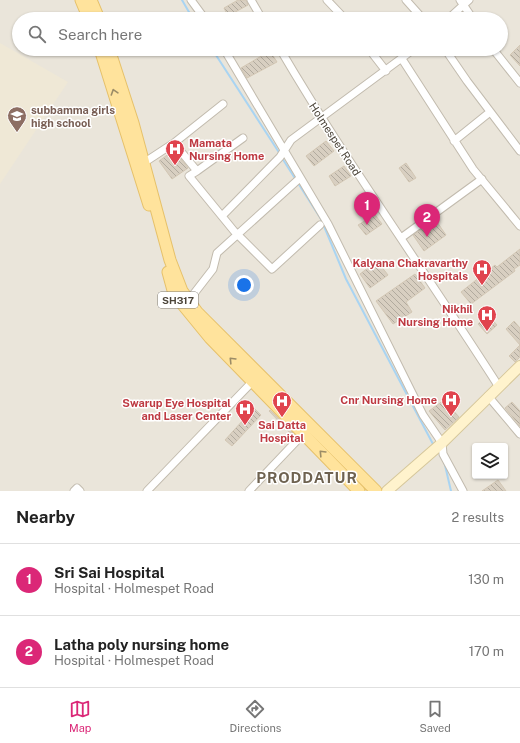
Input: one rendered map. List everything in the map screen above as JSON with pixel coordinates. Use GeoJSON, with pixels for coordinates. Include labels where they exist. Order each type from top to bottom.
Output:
{"type":"FeatureCollection","features":[{"type":"Feature","properties":{"kind":"main road"},"geometry":{"type":"LineString","coordinates":[[81,0],[86,12]]}},
{"type":"Feature","properties":{"kind":"main road"},"geometry":{"type":"LineString","coordinates":[[91,0],[96,12]]}},
{"type":"Feature","properties":{"kind":"main road","name":"SH317"},"geometry":{"type":"LineString","coordinates":[[102,56],[134,152],[174,294],[210,338],[311,425],[376,491]]}},
{"type":"Feature","properties":{"kind":"main road","name":"SH317"},"geometry":{"type":"LineString","coordinates":[[111,56],[145,162],[170,260],[182,291],[197,312],[256,378],[303,434],[359,491]]}},
{"type":"Feature","properties":{"kind":"main road"},"geometry":{"type":"LineString","coordinates":[[387,491],[442,443],[520,366]]}},
{"type":"Feature","properties":{"kind":"street"},"geometry":{"type":"LineString","coordinates":[[191,0],[200,12]]}},
{"type":"Feature","properties":{"kind":"street"},"geometry":{"type":"LineString","coordinates":[[251,0],[258,12]]}},
{"type":"Feature","properties":{"kind":"street"},"geometry":{"type":"LineString","coordinates":[[327,0],[338,12]]}},
{"type":"Feature","properties":{"kind":"street"},"geometry":{"type":"LineString","coordinates":[[406,0],[417,12]]}},
{"type":"Feature","properties":{"kind":"street"},"geometry":{"type":"LineString","coordinates":[[455,12],[465,2],[470,12]]}},
{"type":"Feature","properties":{"kind":"street"},"geometry":{"type":"LineString","coordinates":[[228,56],[328,224],[424,415],[442,443],[443,454],[464,491]]}},
{"type":"Feature","properties":{"kind":"street","name":"Holmespet Road"},"geometry":{"type":"LineString","coordinates":[[284,56],[320,118],[499,387]]}},
{"type":"Feature","properties":{"kind":"street"},"geometry":{"type":"LineString","coordinates":[[374,56],[386,71]]}},
{"type":"Feature","properties":{"kind":"street"},"geometry":{"type":"LineString","coordinates":[[222,216],[280,157],[291,140],[406,56]]}},
{"type":"Feature","properties":{"kind":"street"},"geometry":{"type":"LineString","coordinates":[[451,56],[467,81],[520,151]]}},
{"type":"Feature","properties":{"kind":"street"},"geometry":{"type":"LineString","coordinates":[[499,56],[520,83]]}},
{"type":"Feature","properties":{"kind":"street"},"geometry":{"type":"LineString","coordinates":[[402,59],[454,141],[520,226]]}},
{"type":"Feature","properties":{"kind":"street"},"geometry":{"type":"LineString","coordinates":[[145,162],[174,143],[223,104]]}},
{"type":"Feature","properties":{"kind":"street"},"geometry":{"type":"LineString","coordinates":[[454,141],[490,112]]}},
{"type":"Feature","properties":{"kind":"street"},"geometry":{"type":"LineString","coordinates":[[243,138],[189,176],[238,236],[272,269],[320,225]]}},
{"type":"Feature","properties":{"kind":"street"},"geometry":{"type":"LineString","coordinates":[[174,143],[197,171]]}},
{"type":"Feature","properties":{"kind":"street"},"geometry":{"type":"LineString","coordinates":[[189,300],[213,269],[217,253],[238,236],[300,178]]}},
{"type":"Feature","properties":{"kind":"street"},"geometry":{"type":"LineString","coordinates":[[401,238],[482,179]]}},
{"type":"Feature","properties":{"kind":"street"},"geometry":{"type":"LineString","coordinates":[[147,491],[256,378]]}},
{"type":"Feature","properties":{"kind":"street"},"geometry":{"type":"LineString","coordinates":[[488,396],[520,434]]}},
{"type":"Feature","properties":{"kind":"street"},"geometry":{"type":"LineString","coordinates":[[249,491],[311,425]]}},
{"type":"Feature","properties":{"kind":"street"},"geometry":{"type":"LineString","coordinates":[[74,491],[77,488],[80,491]]}},
{"type":"Feature","properties":{"kind":"shaded area"},"geometry":{"type":"Polygon","coordinates":[[[0,0],[520,0],[520,491],[0,491],[0,0]]]}},
{"type":"Feature","properties":{"kind":"shaded area","name":"subbamma girls high school"},"geometry":{"type":"Polygon","coordinates":[[[0,43],[12,50],[12,56],[23,56],[68,82],[0,184],[0,43]]]}},
{"type":"Feature","properties":{"kind":"building"},"geometry":{"type":"Polygon","coordinates":[[[238,0],[246,0],[248,5],[235,12],[226,12],[224,8],[238,0]]]}},
{"type":"Feature","properties":{"kind":"building"},"geometry":{"type":"Polygon","coordinates":[[[520,45],[520,66],[510,55],[520,45]]]}},
{"type":"Feature","properties":{"kind":"building"},"geometry":{"type":"Polygon","coordinates":[[[261,56],[273,56],[277,62],[247,78],[241,68],[261,56]]]}},
{"type":"Feature","properties":{"kind":"building"},"geometry":{"type":"Polygon","coordinates":[[[326,141],[334,151],[314,166],[306,156],[326,141]]]}},
{"type":"Feature","properties":{"kind":"building"},"geometry":{"type":"Polygon","coordinates":[[[174,150],[188,168],[172,179],[159,161],[174,150]]]}},
{"type":"Feature","properties":{"kind":"building"},"geometry":{"type":"Polygon","coordinates":[[[406,163],[416,178],[409,182],[399,168],[406,163]]]}},
{"type":"Feature","properties":{"kind":"building"},"geometry":{"type":"Polygon","coordinates":[[[344,166],[351,176],[335,186],[329,176],[344,166]]]}},
{"type":"Feature","properties":{"kind":"building"},"geometry":{"type":"Polygon","coordinates":[[[370,208],[382,224],[366,235],[358,225],[368,219],[364,213],[370,208]]]}},
{"type":"Feature","properties":{"kind":"building"},"geometry":{"type":"Polygon","coordinates":[[[435,219],[446,235],[424,251],[413,235],[435,219]]]}},
{"type":"Feature","properties":{"kind":"building"},"geometry":{"type":"Polygon","coordinates":[[[520,249],[520,265],[514,269],[515,271],[471,304],[461,292],[495,265],[497,267],[520,249]]]}},
{"type":"Feature","properties":{"kind":"building"},"geometry":{"type":"Polygon","coordinates":[[[377,261],[388,275],[370,288],[360,274],[377,261]]]}},
{"type":"Feature","properties":{"kind":"building"},"geometry":{"type":"Polygon","coordinates":[[[415,274],[425,288],[406,302],[412,312],[393,324],[376,301],[415,274]]]}},
{"type":"Feature","properties":{"kind":"building"},"geometry":{"type":"Polygon","coordinates":[[[488,315],[497,325],[487,334],[478,324],[488,315]]]}},
{"type":"Feature","properties":{"kind":"building"},"geometry":{"type":"Polygon","coordinates":[[[514,321],[520,328],[520,345],[506,329],[514,321]]]}},
{"type":"Feature","properties":{"kind":"building"},"geometry":{"type":"Polygon","coordinates":[[[520,345],[520,357],[515,362],[509,356],[520,345]]]}},
{"type":"Feature","properties":{"kind":"building"},"geometry":{"type":"Polygon","coordinates":[[[444,400],[459,417],[445,430],[429,411],[444,400]]]}},
{"type":"Feature","properties":{"kind":"building"},"geometry":{"type":"Polygon","coordinates":[[[512,402],[520,411],[520,426],[505,408],[512,402]]]}},
{"type":"Feature","properties":{"kind":"building"},"geometry":{"type":"Polygon","coordinates":[[[254,408],[261,415],[232,446],[225,440],[254,408]]]}},
{"type":"Feature","properties":{"kind":"building"},"geometry":{"type":"Polygon","coordinates":[[[270,410],[295,435],[293,436],[269,411],[270,410]]]}},
{"type":"Feature","properties":{"kind":"building"},"geometry":{"type":"Polygon","coordinates":[[[498,480],[506,491],[482,491],[498,480]]]}},
{"type":"Feature","properties":{"kind":"waterway"},"geometry":{"type":"LineString","coordinates":[[182,0],[189,12]]}},
{"type":"Feature","properties":{"kind":"waterway"},"geometry":{"type":"LineString","coordinates":[[217,56],[280,154]]}},
{"type":"Feature","properties":{"kind":"waterway"},"geometry":{"type":"LineString","coordinates":[[282,158],[321,219],[346,279],[434,446]]}},
{"type":"Feature","properties":{"kind":"waterway"},"geometry":{"type":"LineString","coordinates":[[444,461],[451,491]]}},
{"type":"Feature","properties":{"kind":"place","name":"subbamma girls high school"},"geometry":{"type":"Point","coordinates":[17,133]}},
{"type":"Feature","properties":{"kind":"place","name":"Mamata Nursing Home"},"geometry":{"type":"Point","coordinates":[175,166]}},
{"type":"Feature","properties":{"kind":"place","name":"Sri Sai Hospital"},"geometry":{"type":"Point","coordinates":[367,225]}},
{"type":"Feature","properties":{"kind":"place","name":"Latha poly nursing home"},"geometry":{"type":"Point","coordinates":[427,237]}},
{"type":"Feature","properties":{"kind":"place","name":"Kalyana Chakravarthy Hospitals"},"geometry":{"type":"Point","coordinates":[482,286]}},
{"type":"Feature","properties":{"kind":"place","name":"Nikhil Nursing Home"},"geometry":{"type":"Point","coordinates":[487,332]}},
{"type":"Feature","properties":{"kind":"place","name":"Cnr Nursing Home"},"geometry":{"type":"Point","coordinates":[451,417]}},
{"type":"Feature","properties":{"kind":"place","name":"Sai Datta Hospital"},"geometry":{"type":"Point","coordinates":[282,418]}},
{"type":"Feature","properties":{"kind":"place","name":"Swarup Eye Hospital and Laser Center"},"geometry":{"type":"Point","coordinates":[245,426]}},
{"type":"Feature","properties":{"kind":"district","name":"PRODDATUR"},"geometry":{"type":"Point","coordinates":[307,477]}}]}
